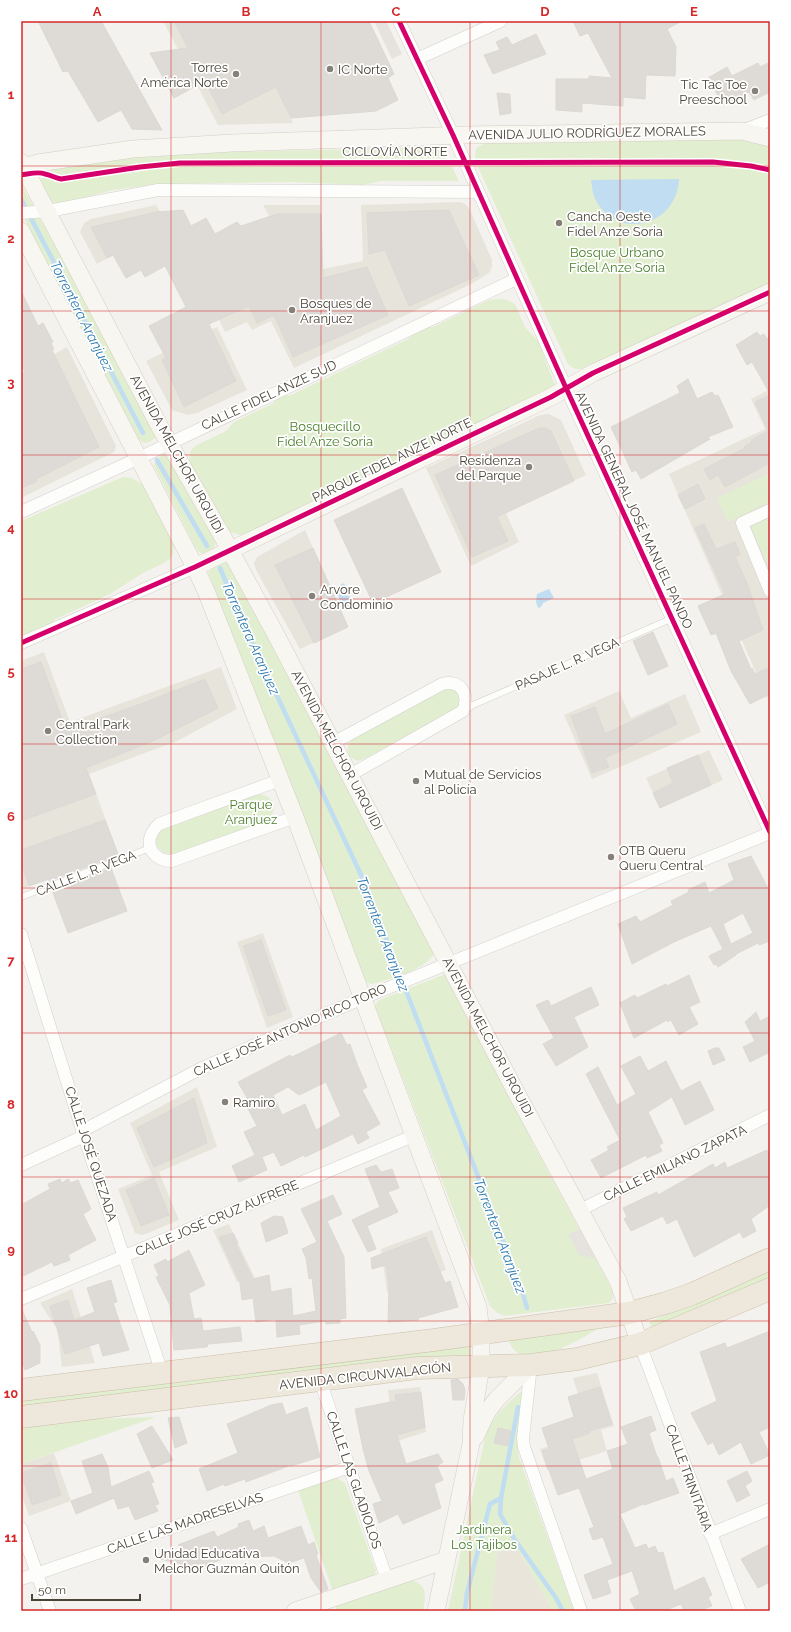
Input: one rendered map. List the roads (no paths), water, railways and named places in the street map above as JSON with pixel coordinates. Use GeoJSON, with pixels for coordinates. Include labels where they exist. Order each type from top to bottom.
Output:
{"type":"FeatureCollection","features":[{"type":"Feature","properties":{"kind":"highway","name":"AVENIDA CIRCUNVALACIÓN"},"geometry":{"type":"LineString","coordinates":[[21,1390],[482,1333],[629,1312],[666,1303],[692,1294],[770,1259]]}},
{"type":"Feature","properties":{"kind":"highway","name":"AVENIDA CIRCUNVALACIÓN"},"geometry":{"type":"LineString","coordinates":[[21,1417],[417,1368],[531,1365],[577,1358],[640,1344],[770,1289]]}},
{"type":"Feature","properties":{"kind":"main road","name":"AVENIDA JULIO RODRÍGUEZ MORALES"},"geometry":{"type":"LineString","coordinates":[[22,166],[132,149],[232,143],[453,135],[742,131],[770,138]]}},
{"type":"Feature","properties":{"kind":"main road","name":"AVENIDA MELCHOR URQUIDI"},"geometry":{"type":"LineString","coordinates":[[22,166],[42,212],[169,443],[231,550],[517,1094],[618,1281],[640,1344]]}},
{"type":"Feature","properties":{"kind":"main road"},"geometry":{"type":"LineString","coordinates":[[21,231],[196,567],[295,817],[478,1307],[482,1333],[481,1366],[472,1420],[471,1444],[436,1611]]}},
{"type":"Feature","properties":{"kind":"main road","name":"PARQUE FIDEL ANZE NORTE"},"geometry":{"type":"LineString","coordinates":[[196,567],[566,388],[593,373],[770,292]]}},
{"type":"Feature","properties":{"kind":"main road"},"geometry":{"type":"LineString","coordinates":[[471,1444],[487,1412],[504,1392],[531,1365]]}},
{"type":"Feature","properties":{"kind":"main road"},"geometry":{"type":"LineString","coordinates":[[295,1611],[446,1560]]}},
{"type":"Feature","properties":{"kind":"street","name":"AVENIDA GENERAL JOSÉ MANUEL PANDO"},"geometry":{"type":"LineString","coordinates":[[400,21],[453,135],[516,279],[770,833]]}},
{"type":"Feature","properties":{"kind":"street"},"geometry":{"type":"LineString","coordinates":[[417,59],[501,21]]}},
{"type":"Feature","properties":{"kind":"street"},"geometry":{"type":"LineString","coordinates":[[742,131],[770,120]]}},
{"type":"Feature","properties":{"kind":"street"},"geometry":{"type":"LineString","coordinates":[[21,213],[42,212],[158,190],[478,192]]}},
{"type":"Feature","properties":{"kind":"street","name":"CALLE FIDEL ANZE SUD"},"geometry":{"type":"LineString","coordinates":[[21,512],[139,458],[516,279]]}},
{"type":"Feature","properties":{"kind":"street"},"geometry":{"type":"LineString","coordinates":[[770,510],[742,523],[770,591]]}},
{"type":"Feature","properties":{"kind":"street","name":"PARQUE FIDEL ANZE NORTE"},"geometry":{"type":"LineString","coordinates":[[21,643],[196,567]]}},
{"type":"Feature","properties":{"kind":"street"},"geometry":{"type":"LineString","coordinates":[[333,743],[442,684],[449,682],[456,684],[464,693],[466,699],[463,711],[350,775]]}},
{"type":"Feature","properties":{"kind":"street","name":"CALLE L. R. VEGA"},"geometry":{"type":"LineString","coordinates":[[280,780],[159,824],[150,835],[150,848],[159,859],[172,861],[295,817]]}},
{"type":"Feature","properties":{"kind":"street","name":"CALLE JOSÉ ANTONIO RICO TORO"},"geometry":{"type":"LineString","coordinates":[[21,1165],[200,1069],[403,981],[770,833]]}},
{"type":"Feature","properties":{"kind":"street","name":"CALLE JOSÉ QUEZADA"},"geometry":{"type":"LineString","coordinates":[[21,934],[83,1133],[125,1256],[162,1373]]}},
{"type":"Feature","properties":{"kind":"street","name":"CALLE EMILIANO ZAPATA"},"geometry":{"type":"LineString","coordinates":[[580,1210],[770,1116]]}},
{"type":"Feature","properties":{"kind":"street","name":"CALLE JOSÉ CRUZ AUFRERE"},"geometry":{"type":"LineString","coordinates":[[21,1299],[413,1136]]}},
{"type":"Feature","properties":{"kind":"street","name":"CALLE TRINITARIA"},"geometry":{"type":"LineString","coordinates":[[640,1344],[740,1611]]}},
{"type":"Feature","properties":{"kind":"street"},"geometry":{"type":"LineString","coordinates":[[531,1365],[524,1447],[581,1611]]}},
{"type":"Feature","properties":{"kind":"street","name":"CALLE LAS GLADIOLOS"},"geometry":{"type":"LineString","coordinates":[[320,1380],[387,1580]]}},
{"type":"Feature","properties":{"kind":"street","name":"CALLE LAS MADRESELVAS"},"geometry":{"type":"LineString","coordinates":[[21,1579],[349,1467]]}},
{"type":"Feature","properties":{"kind":"street"},"geometry":{"type":"LineString","coordinates":[[710,1534],[770,1509]]}},
{"type":"Feature","properties":{"kind":"street"},"geometry":{"type":"LineString","coordinates":[[21,1528],[38,1573],[50,1611]]}},
{"type":"Feature","properties":{"kind":"lane","name":"PASAJE L. R. VEGA"},"geometry":{"type":"LineString","coordinates":[[463,711],[473,705],[672,618]]}},
{"type":"Feature","properties":{"kind":"lane","name":"CALLE L. R. VEGA"},"geometry":{"type":"LineString","coordinates":[[21,897],[150,848]]}},
{"type":"Feature","properties":{"kind":"water"},"geometry":{"type":"Polygon","coordinates":[[[679,179],[676,196],[668,209],[656,218],[643,223],[629,224],[615,220],[603,210],[594,196],[591,180],[679,179]]]}},
{"type":"Feature","properties":{"kind":"water"},"geometry":{"type":"Polygon","coordinates":[[[344,583],[354,605],[344,610],[335,588],[344,583]]]}},
{"type":"Feature","properties":{"kind":"water"},"geometry":{"type":"Polygon","coordinates":[[[549,589],[554,598],[543,603],[541,607],[538,608],[536,602],[537,594],[549,589]]]}},
{"type":"Feature","properties":{"kind":"waterway","name":"Torrentera Aranjuez"},"geometry":{"type":"LineString","coordinates":[[21,199],[143,433]]}},
{"type":"Feature","properties":{"kind":"waterway","name":"Torrentera Aranjuez"},"geometry":{"type":"LineString","coordinates":[[157,460],[207,546]]}},
{"type":"Feature","properties":{"kind":"waterway","name":"Torrentera Aranjuez"},"geometry":{"type":"LineString","coordinates":[[220,568],[248,634],[362,877],[522,1290],[527,1308]]}},
{"type":"Feature","properties":{"kind":"waterway","name":"Torrentera Aranjuez"},"geometry":{"type":"LineString","coordinates":[[518,1407],[501,1498],[500,1514],[515,1540],[556,1598],[563,1611]]}},
{"type":"Feature","properties":{"kind":"waterway"},"geometry":{"type":"LineString","coordinates":[[465,1611],[467,1593],[490,1504],[501,1498]]}},
{"type":"Feature","properties":{"kind":"place","name":"IC Norte"},"geometry":{"type":"Point","coordinates":[330,69]}},
{"type":"Feature","properties":{"kind":"place","name":"Torres América Norte"},"geometry":{"type":"Point","coordinates":[236,74]}},
{"type":"Feature","properties":{"kind":"place","name":"Tic Tac Toe Preeschool"},"geometry":{"type":"Point","coordinates":[755,91]}},
{"type":"Feature","properties":{"kind":"place","name":"Cancha Oeste Fidel Anze Soria"},"geometry":{"type":"Point","coordinates":[559,223]}},
{"type":"Feature","properties":{"kind":"place","name":"Bosques de Aranjuez"},"geometry":{"type":"Point","coordinates":[292,310]}},
{"type":"Feature","properties":{"kind":"place","name":"Residenza del Parque"},"geometry":{"type":"Point","coordinates":[529,467]}},
{"type":"Feature","properties":{"kind":"place","name":"Arvore Condominio"},"geometry":{"type":"Point","coordinates":[312,596]}},
{"type":"Feature","properties":{"kind":"place","name":"Central Park Collection"},"geometry":{"type":"Point","coordinates":[48,731]}},
{"type":"Feature","properties":{"kind":"place","name":"Mutual de Servicios al Policía"},"geometry":{"type":"Point","coordinates":[416,781]}},
{"type":"Feature","properties":{"kind":"place","name":"OTB Queru Queru Central"},"geometry":{"type":"Point","coordinates":[611,857]}},
{"type":"Feature","properties":{"kind":"place","name":"Ramiro"},"geometry":{"type":"Point","coordinates":[225,1102]}},
{"type":"Feature","properties":{"kind":"place","name":"Unidad Educativa Melchor Guzmán Quitón"},"geometry":{"type":"Point","coordinates":[146,1560]}},
{"type":"Feature","properties":{"kind":"park label","name":"Bosque Urbano Fidel Anze Soria"},"geometry":{"type":"Point","coordinates":[617,260]}},
{"type":"Feature","properties":{"kind":"park label","name":"Bosquecillo Fidel Anze Soria"},"geometry":{"type":"Point","coordinates":[325,434]}},
{"type":"Feature","properties":{"kind":"park label","name":"Parque Aranjuez"},"geometry":{"type":"Point","coordinates":[251,812]}},
{"type":"Feature","properties":{"kind":"park label","name":"Jardinera Los Tajibos"},"geometry":{"type":"Point","coordinates":[484,1536]}}]}
